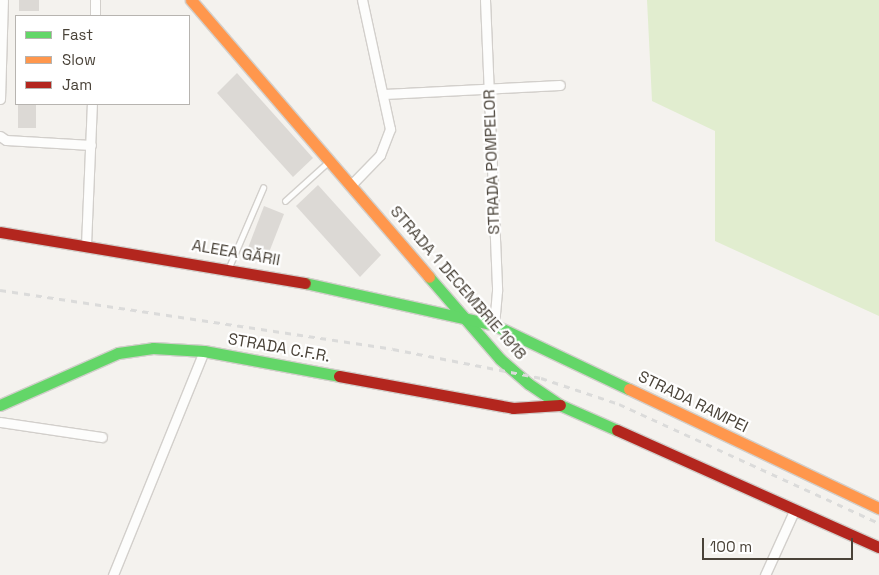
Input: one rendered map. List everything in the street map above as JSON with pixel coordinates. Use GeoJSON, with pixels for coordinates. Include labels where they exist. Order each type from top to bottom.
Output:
{"type":"FeatureCollection","features":[{"type":"Feature","properties":{"kind":"street"},"geometry":{"type":"LineString","coordinates":[[0,99],[3,0]]}},
{"type":"Feature","properties":{"kind":"street"},"geometry":{"type":"LineString","coordinates":[[95,0],[95,15]]}},
{"type":"Feature","properties":{"kind":"street","name":"STRADA 1 DECEMBRIE 1918"},"geometry":{"type":"LineString","coordinates":[[191,0],[202,5],[330,161],[512,370],[560,405],[879,547]]}},
{"type":"Feature","properties":{"kind":"street"},"geometry":{"type":"LineString","coordinates":[[351,185],[380,155],[389,138],[384,94],[362,0]]}},
{"type":"Feature","properties":{"kind":"street","name":"STRADA POMPELOR"},"geometry":{"type":"LineString","coordinates":[[485,0],[494,325]]}},
{"type":"Feature","properties":{"kind":"street"},"geometry":{"type":"LineString","coordinates":[[384,94],[489,92],[560,85]]}},
{"type":"Feature","properties":{"kind":"street"},"geometry":{"type":"LineString","coordinates":[[86,245],[92,105]]}},
{"type":"Feature","properties":{"kind":"street"},"geometry":{"type":"LineString","coordinates":[[0,136],[6,140],[91,145]]}},
{"type":"Feature","properties":{"kind":"street","name":"ALEEA GĂRII"},"geometry":{"type":"LineString","coordinates":[[0,232],[229,268],[464,317],[494,325]]}},
{"type":"Feature","properties":{"kind":"street","name":"STRADA RAMPEI"},"geometry":{"type":"LineString","coordinates":[[494,325],[879,508]]}},
{"type":"Feature","properties":{"kind":"street","name":"STRADA C.F.R."},"geometry":{"type":"LineString","coordinates":[[0,405],[118,353],[153,348],[204,351],[513,408],[560,405]]}},
{"type":"Feature","properties":{"kind":"street"},"geometry":{"type":"LineString","coordinates":[[113,575],[204,351]]}},
{"type":"Feature","properties":{"kind":"street"},"geometry":{"type":"LineString","coordinates":[[0,422],[102,437]]}},
{"type":"Feature","properties":{"kind":"street"},"geometry":{"type":"LineString","coordinates":[[765,575],[795,509]]}},
{"type":"Feature","properties":{"kind":"lane"},"geometry":{"type":"LineString","coordinates":[[285,201],[330,161]]}},
{"type":"Feature","properties":{"kind":"lane"},"geometry":{"type":"LineString","coordinates":[[229,268],[263,188]]}},
{"type":"Feature","properties":{"kind":"green space"},"geometry":{"type":"Polygon","coordinates":[[[647,0],[879,0],[879,316],[715,241],[715,131],[652,101],[647,0]]]}},
{"type":"Feature","properties":{"kind":"building"},"geometry":{"type":"Polygon","coordinates":[[[19,0],[39,0],[39,11],[19,11],[19,0]]]}},
{"type":"Feature","properties":{"kind":"building"},"geometry":{"type":"Polygon","coordinates":[[[237,73],[313,158],[293,177],[217,93],[237,73]]]}},
{"type":"Feature","properties":{"kind":"building"},"geometry":{"type":"Polygon","coordinates":[[[18,105],[36,105],[36,128],[18,128],[18,105]]]}},
{"type":"Feature","properties":{"kind":"building"},"geometry":{"type":"Polygon","coordinates":[[[318,185],[381,255],[360,277],[296,206],[318,185]]]}},
{"type":"Feature","properties":{"kind":"building"},"geometry":{"type":"Polygon","coordinates":[[[264,206],[284,214],[268,255],[248,248],[264,206]]]}},
{"type":"Feature","properties":{"kind":"railway"},"geometry":{"type":"LineString","coordinates":[[0,290],[393,349],[541,378],[619,404],[879,523]]}},
{"type":"Feature","properties":{"kind":"traffic: fast"},"geometry":{"type":"LineString","coordinates":[[429,277],[500,359],[529,384],[560,405],[617,430]]}},
{"type":"Feature","properties":{"kind":"traffic: fast"},"geometry":{"type":"LineString","coordinates":[[305,283],[494,325],[629,389]]}},
{"type":"Feature","properties":{"kind":"traffic: fast"},"geometry":{"type":"LineString","coordinates":[[0,405],[118,353],[153,348],[204,351],[339,376]]}},
{"type":"Feature","properties":{"kind":"traffic: slow"},"geometry":{"type":"LineString","coordinates":[[191,0],[429,277]]}},
{"type":"Feature","properties":{"kind":"traffic: slow"},"geometry":{"type":"LineString","coordinates":[[629,389],[879,508]]}},
{"type":"Feature","properties":{"kind":"traffic: jam"},"geometry":{"type":"LineString","coordinates":[[0,232],[305,283]]}},
{"type":"Feature","properties":{"kind":"traffic: jam"},"geometry":{"type":"LineString","coordinates":[[339,376],[513,408],[560,405]]}},
{"type":"Feature","properties":{"kind":"traffic: jam"},"geometry":{"type":"LineString","coordinates":[[617,430],[879,547]]}}]}
